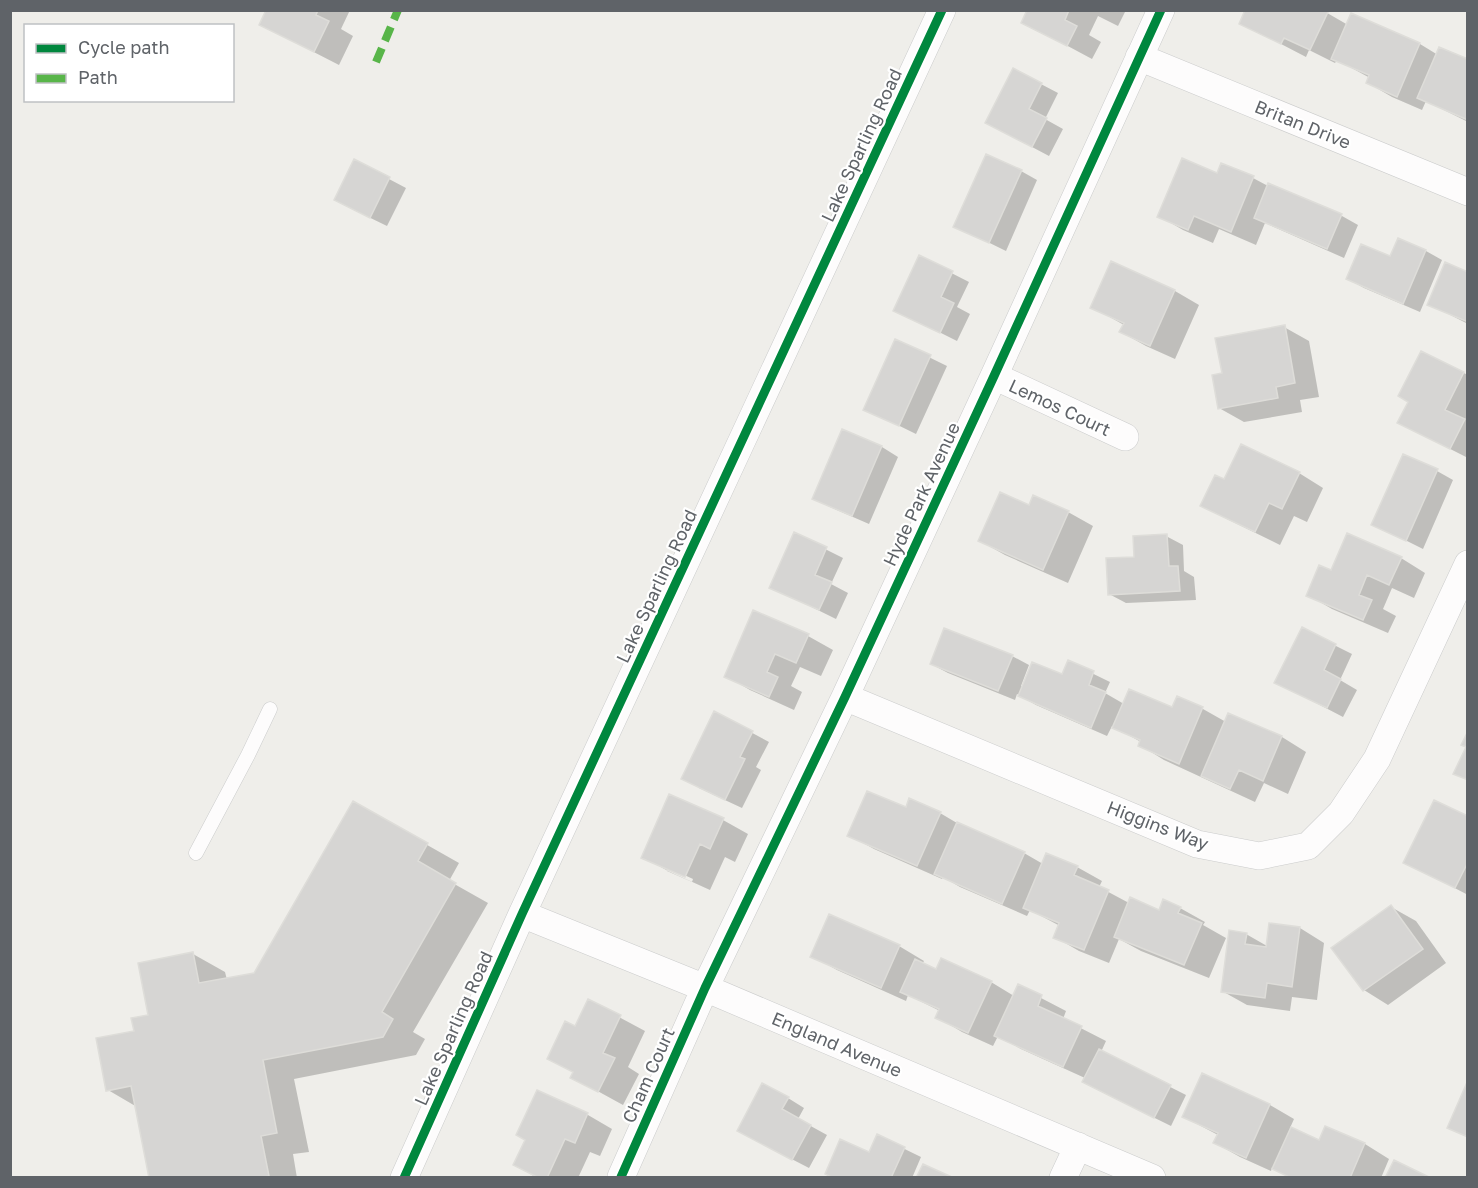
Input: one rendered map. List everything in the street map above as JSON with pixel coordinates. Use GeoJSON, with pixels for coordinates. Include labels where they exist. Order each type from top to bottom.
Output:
{"type":"FeatureCollection","features":[{"type":"Feature","properties":{"kind":"street","name":"Lake Sparling Road"},"geometry":{"type":"LineString","coordinates":[[404,1178],[522,914],[942,10]]}},
{"type":"Feature","properties":{"kind":"street","name":"Hyde Park Avenue"},"geometry":{"type":"LineString","coordinates":[[705,988],[994,376],[1161,10]]}},
{"type":"Feature","properties":{"kind":"street","name":"Britan Drive"},"geometry":{"type":"LineString","coordinates":[[1139,57],[1467,192]]}},
{"type":"Feature","properties":{"kind":"street","name":"Lemos Court"},"geometry":{"type":"LineString","coordinates":[[994,376],[1125,437]]}},
{"type":"Feature","properties":{"kind":"street","name":"Higgins Way"},"geometry":{"type":"LineString","coordinates":[[844,697],[1197,844],[1259,856],[1308,846],[1341,813],[1377,759],[1467,564]]}},
{"type":"Feature","properties":{"kind":"street","name":"England Avenue"},"geometry":{"type":"LineString","coordinates":[[522,914],[705,988],[1152,1178]]}},
{"type":"Feature","properties":{"kind":"street","name":"Cham Court"},"geometry":{"type":"LineString","coordinates":[[621,1177],[705,988]]}},
{"type":"Feature","properties":{"kind":"street"},"geometry":{"type":"LineString","coordinates":[[1063,1178],[1078,1146]]}},
{"type":"Feature","properties":{"kind":"lane"},"geometry":{"type":"LineString","coordinates":[[196,853],[270,709]]}},
{"type":"Feature","properties":{"kind":"building"},"geometry":{"type":"Polygon","coordinates":[[[266,10],[318,10],[316,15],[329,21],[314,52],[259,25],[266,10]]]}},
{"type":"Feature","properties":{"kind":"building"},"geometry":{"type":"Polygon","coordinates":[[[1027,10],[1069,10],[1065,20],[1077,26],[1067,46],[1021,23],[1027,10]]]}},
{"type":"Feature","properties":{"kind":"building"},"geometry":{"type":"Polygon","coordinates":[[[1245,10],[1325,10],[1328,12],[1310,50],[1284,38],[1281,44],[1239,24],[1245,10]]]}},
{"type":"Feature","properties":{"kind":"building"},"geometry":{"type":"Polygon","coordinates":[[[1351,13],[1420,43],[1397,97],[1366,83],[1369,75],[1331,59],[1351,13]]]}},
{"type":"Feature","properties":{"kind":"building"},"geometry":{"type":"Polygon","coordinates":[[[1439,47],[1468,59],[1468,120],[1417,98],[1439,47]]]}},
{"type":"Feature","properties":{"kind":"building"},"geometry":{"type":"Polygon","coordinates":[[[1013,68],[1042,83],[1029,109],[1047,118],[1032,147],[985,123],[1013,68]]]}},
{"type":"Feature","properties":{"kind":"building"},"geometry":{"type":"Polygon","coordinates":[[[986,154],[1022,170],[989,243],[953,227],[986,154]]]}},
{"type":"Feature","properties":{"kind":"building"},"geometry":{"type":"Polygon","coordinates":[[[1182,158],[1217,173],[1221,163],[1254,176],[1231,232],[1194,216],[1188,230],[1157,217],[1182,158]]]}},
{"type":"Feature","properties":{"kind":"building"},"geometry":{"type":"Polygon","coordinates":[[[354,159],[390,177],[370,218],[334,200],[354,159]]]}},
{"type":"Feature","properties":{"kind":"building"},"geometry":{"type":"Polygon","coordinates":[[[1268,183],[1342,214],[1327,249],[1254,218],[1268,183]]]}},
{"type":"Feature","properties":{"kind":"building"},"geometry":{"type":"Polygon","coordinates":[[[1398,238],[1426,250],[1403,304],[1346,279],[1361,244],[1390,256],[1398,238]]]}},
{"type":"Feature","properties":{"kind":"building"},"geometry":{"type":"Polygon","coordinates":[[[919,255],[953,271],[941,297],[954,303],[940,333],[893,311],[919,255]]]}},
{"type":"Feature","properties":{"kind":"building"},"geometry":{"type":"Polygon","coordinates":[[[1111,261],[1175,290],[1150,346],[1119,332],[1124,323],[1090,308],[1111,261]]]}},
{"type":"Feature","properties":{"kind":"building"},"geometry":{"type":"Polygon","coordinates":[[[1445,262],[1468,272],[1468,322],[1427,305],[1445,262]]]}},
{"type":"Feature","properties":{"kind":"building"},"geometry":{"type":"Polygon","coordinates":[[[1285,325],[1295,383],[1276,387],[1278,398],[1218,409],[1212,375],[1222,373],[1215,338],[1285,325]]]}},
{"type":"Feature","properties":{"kind":"building"},"geometry":{"type":"Polygon","coordinates":[[[895,339],[931,355],[899,426],[863,410],[895,339]]]}},
{"type":"Feature","properties":{"kind":"building"},"geometry":{"type":"Polygon","coordinates":[[[1421,351],[1464,372],[1445,410],[1465,419],[1450,449],[1397,423],[1408,402],[1398,396],[1421,351]]]}},
{"type":"Feature","properties":{"kind":"building"},"geometry":{"type":"Polygon","coordinates":[[[842,429],[882,446],[852,516],[812,499],[842,429]]]}},
{"type":"Feature","properties":{"kind":"building"},"geometry":{"type":"Polygon","coordinates":[[[1241,444],[1300,472],[1282,509],[1269,503],[1255,532],[1200,506],[1215,475],[1224,479],[1241,444]]]}},
{"type":"Feature","properties":{"kind":"building"},"geometry":{"type":"Polygon","coordinates":[[[1403,454],[1438,469],[1406,541],[1371,525],[1403,454]]]}},
{"type":"Feature","properties":{"kind":"building"},"geometry":{"type":"Polygon","coordinates":[[[1000,492],[1029,505],[1033,495],[1069,511],[1043,570],[978,541],[1000,492]]]}},
{"type":"Feature","properties":{"kind":"building"},"geometry":{"type":"Polygon","coordinates":[[[794,532],[827,547],[815,575],[832,582],[819,610],[769,588],[794,532]]]}},
{"type":"Feature","properties":{"kind":"building"},"geometry":{"type":"Polygon","coordinates":[[[1347,533],[1402,557],[1389,585],[1367,575],[1359,595],[1372,600],[1363,620],[1306,596],[1319,565],[1331,570],[1347,533]]]}},
{"type":"Feature","properties":{"kind":"building"},"geometry":{"type":"Polygon","coordinates":[[[1167,534],[1169,566],[1178,566],[1180,591],[1108,595],[1106,558],[1134,557],[1133,536],[1167,534]]]}},
{"type":"Feature","properties":{"kind":"building"},"geometry":{"type":"Polygon","coordinates":[[[753,610],[809,634],[796,663],[775,654],[767,672],[778,677],[769,697],[724,677],[753,610]]]}},
{"type":"Feature","properties":{"kind":"building"},"geometry":{"type":"Polygon","coordinates":[[[1302,627],[1336,644],[1324,670],[1341,679],[1327,708],[1274,683],[1302,627]]]}},
{"type":"Feature","properties":{"kind":"building"},"geometry":{"type":"Polygon","coordinates":[[[944,628],[1013,655],[998,691],[930,664],[944,628]]]}},
{"type":"Feature","properties":{"kind":"building"},"geometry":{"type":"Polygon","coordinates":[[[1068,660],[1094,671],[1089,685],[1106,692],[1091,728],[1018,696],[1032,662],[1062,674],[1068,660]]]}},
{"type":"Feature","properties":{"kind":"building"},"geometry":{"type":"Polygon","coordinates":[[[1129,689],[1172,707],[1177,696],[1203,707],[1179,764],[1138,746],[1140,740],[1112,728],[1129,689]]]}},
{"type":"Feature","properties":{"kind":"building"},"geometry":{"type":"Polygon","coordinates":[[[714,711],[753,731],[740,757],[745,759],[725,800],[681,779],[714,711]]]}},
{"type":"Feature","properties":{"kind":"building"},"geometry":{"type":"Polygon","coordinates":[[[1228,713],[1282,736],[1263,781],[1239,770],[1230,789],[1201,776],[1228,713]]]}},
{"type":"Feature","properties":{"kind":"building"},"geometry":{"type":"Polygon","coordinates":[[[1468,731],[1468,780],[1453,774],[1466,747],[1461,745],[1468,731]]]}},
{"type":"Feature","properties":{"kind":"building"},"geometry":{"type":"Polygon","coordinates":[[[867,791],[906,807],[909,798],[941,812],[917,866],[847,836],[867,791]]]}},
{"type":"Feature","properties":{"kind":"building"},"geometry":{"type":"Polygon","coordinates":[[[669,794],[724,818],[710,849],[700,844],[685,877],[641,858],[669,794]]]}},
{"type":"Feature","properties":{"kind":"building"},"geometry":{"type":"Polygon","coordinates":[[[1434,800],[1468,816],[1468,862],[1455,888],[1403,863],[1434,800]]]}},
{"type":"Feature","properties":{"kind":"building"},"geometry":{"type":"Polygon","coordinates":[[[353,801],[428,843],[418,861],[456,883],[382,1012],[393,1019],[383,1037],[263,1060],[277,1133],[261,1136],[269,1176],[260,1178],[149,1178],[131,1086],[106,1091],[96,1038],[134,1031],[131,1018],[148,1015],[138,963],[193,952],[199,983],[254,973],[353,801]]]}},
{"type":"Feature","properties":{"kind":"building"},"geometry":{"type":"Polygon","coordinates":[[[957,822],[1025,852],[1002,904],[934,874],[957,822]]]}},
{"type":"Feature","properties":{"kind":"building"},"geometry":{"type":"Polygon","coordinates":[[[1046,853],[1078,866],[1074,875],[1109,890],[1084,950],[1053,938],[1059,923],[1023,908],[1046,853]]]}},
{"type":"Feature","properties":{"kind":"building"},"geometry":{"type":"Polygon","coordinates":[[[1130,897],[1159,910],[1163,899],[1181,907],[1178,913],[1202,923],[1184,965],[1114,937],[1130,897]]]}},
{"type":"Feature","properties":{"kind":"building"},"geometry":{"type":"Polygon","coordinates":[[[1391,905],[1423,949],[1363,991],[1331,948],[1391,905]]]}},
{"type":"Feature","properties":{"kind":"building"},"geometry":{"type":"Polygon","coordinates":[[[829,914],[900,945],[881,988],[810,957],[829,914]]]}},
{"type":"Feature","properties":{"kind":"building"},"geometry":{"type":"Polygon","coordinates":[[[1269,923],[1300,927],[1292,987],[1267,983],[1265,998],[1221,992],[1229,930],[1247,933],[1245,944],[1266,947],[1269,923]]]}},
{"type":"Feature","properties":{"kind":"building"},"geometry":{"type":"Polygon","coordinates":[[[941,958],[992,981],[968,1033],[935,1018],[939,1009],[900,992],[915,959],[936,969],[941,958]]]}},
{"type":"Feature","properties":{"kind":"building"},"geometry":{"type":"Polygon","coordinates":[[[1018,984],[1042,995],[1038,1006],[1082,1026],[1063,1067],[994,1036],[1018,984]]]}},
{"type":"Feature","properties":{"kind":"building"},"geometry":{"type":"Polygon","coordinates":[[[588,999],[621,1015],[603,1053],[615,1058],[598,1092],[570,1078],[573,1072],[547,1059],[565,1021],[575,1026],[588,999]]]}},
{"type":"Feature","properties":{"kind":"building"},"geometry":{"type":"Polygon","coordinates":[[[1099,1049],[1171,1085],[1154,1118],[1082,1082],[1099,1049]]]}},
{"type":"Feature","properties":{"kind":"building"},"geometry":{"type":"Polygon","coordinates":[[[1202,1073],[1270,1104],[1246,1158],[1213,1143],[1218,1133],[1182,1117],[1202,1073]]]}},
{"type":"Feature","properties":{"kind":"building"},"geometry":{"type":"Polygon","coordinates":[[[1468,1080],[1468,1137],[1447,1128],[1468,1080]]]}},
{"type":"Feature","properties":{"kind":"building"},"geometry":{"type":"Polygon","coordinates":[[[762,1083],[789,1097],[782,1109],[811,1125],[792,1160],[737,1131],[762,1083]]]}},
{"type":"Feature","properties":{"kind":"building"},"geometry":{"type":"Polygon","coordinates":[[[537,1090],[588,1113],[575,1143],[565,1139],[547,1178],[539,1178],[513,1165],[525,1140],[516,1135],[537,1090]]]}},
{"type":"Feature","properties":{"kind":"building"},"geometry":{"type":"Polygon","coordinates":[[[1325,1126],[1365,1143],[1350,1178],[1291,1178],[1272,1169],[1291,1127],[1319,1140],[1325,1126]]]}},
{"type":"Feature","properties":{"kind":"building"},"geometry":{"type":"Polygon","coordinates":[[[877,1134],[905,1147],[891,1178],[833,1178],[825,1174],[840,1139],[869,1152],[877,1134]]]}},
{"type":"Feature","properties":{"kind":"building"},"geometry":{"type":"Polygon","coordinates":[[[1394,1160],[1431,1178],[1385,1178],[1394,1160]]]}},
{"type":"Feature","properties":{"kind":"building"},"geometry":{"type":"Polygon","coordinates":[[[923,1164],[954,1178],[916,1178],[923,1164]]]}},
{"type":"Feature","properties":{"kind":"marked path"},"geometry":{"type":"LineString","coordinates":[[376,62],[398,10]]}},
{"type":"Feature","properties":{"kind":"cycle path"},"geometry":{"type":"LineString","coordinates":[[404,1178],[522,914],[942,10]]}},
{"type":"Feature","properties":{"kind":"cycle path"},"geometry":{"type":"LineString","coordinates":[[621,1177],[705,988],[845,697],[1161,10]]}}]}
